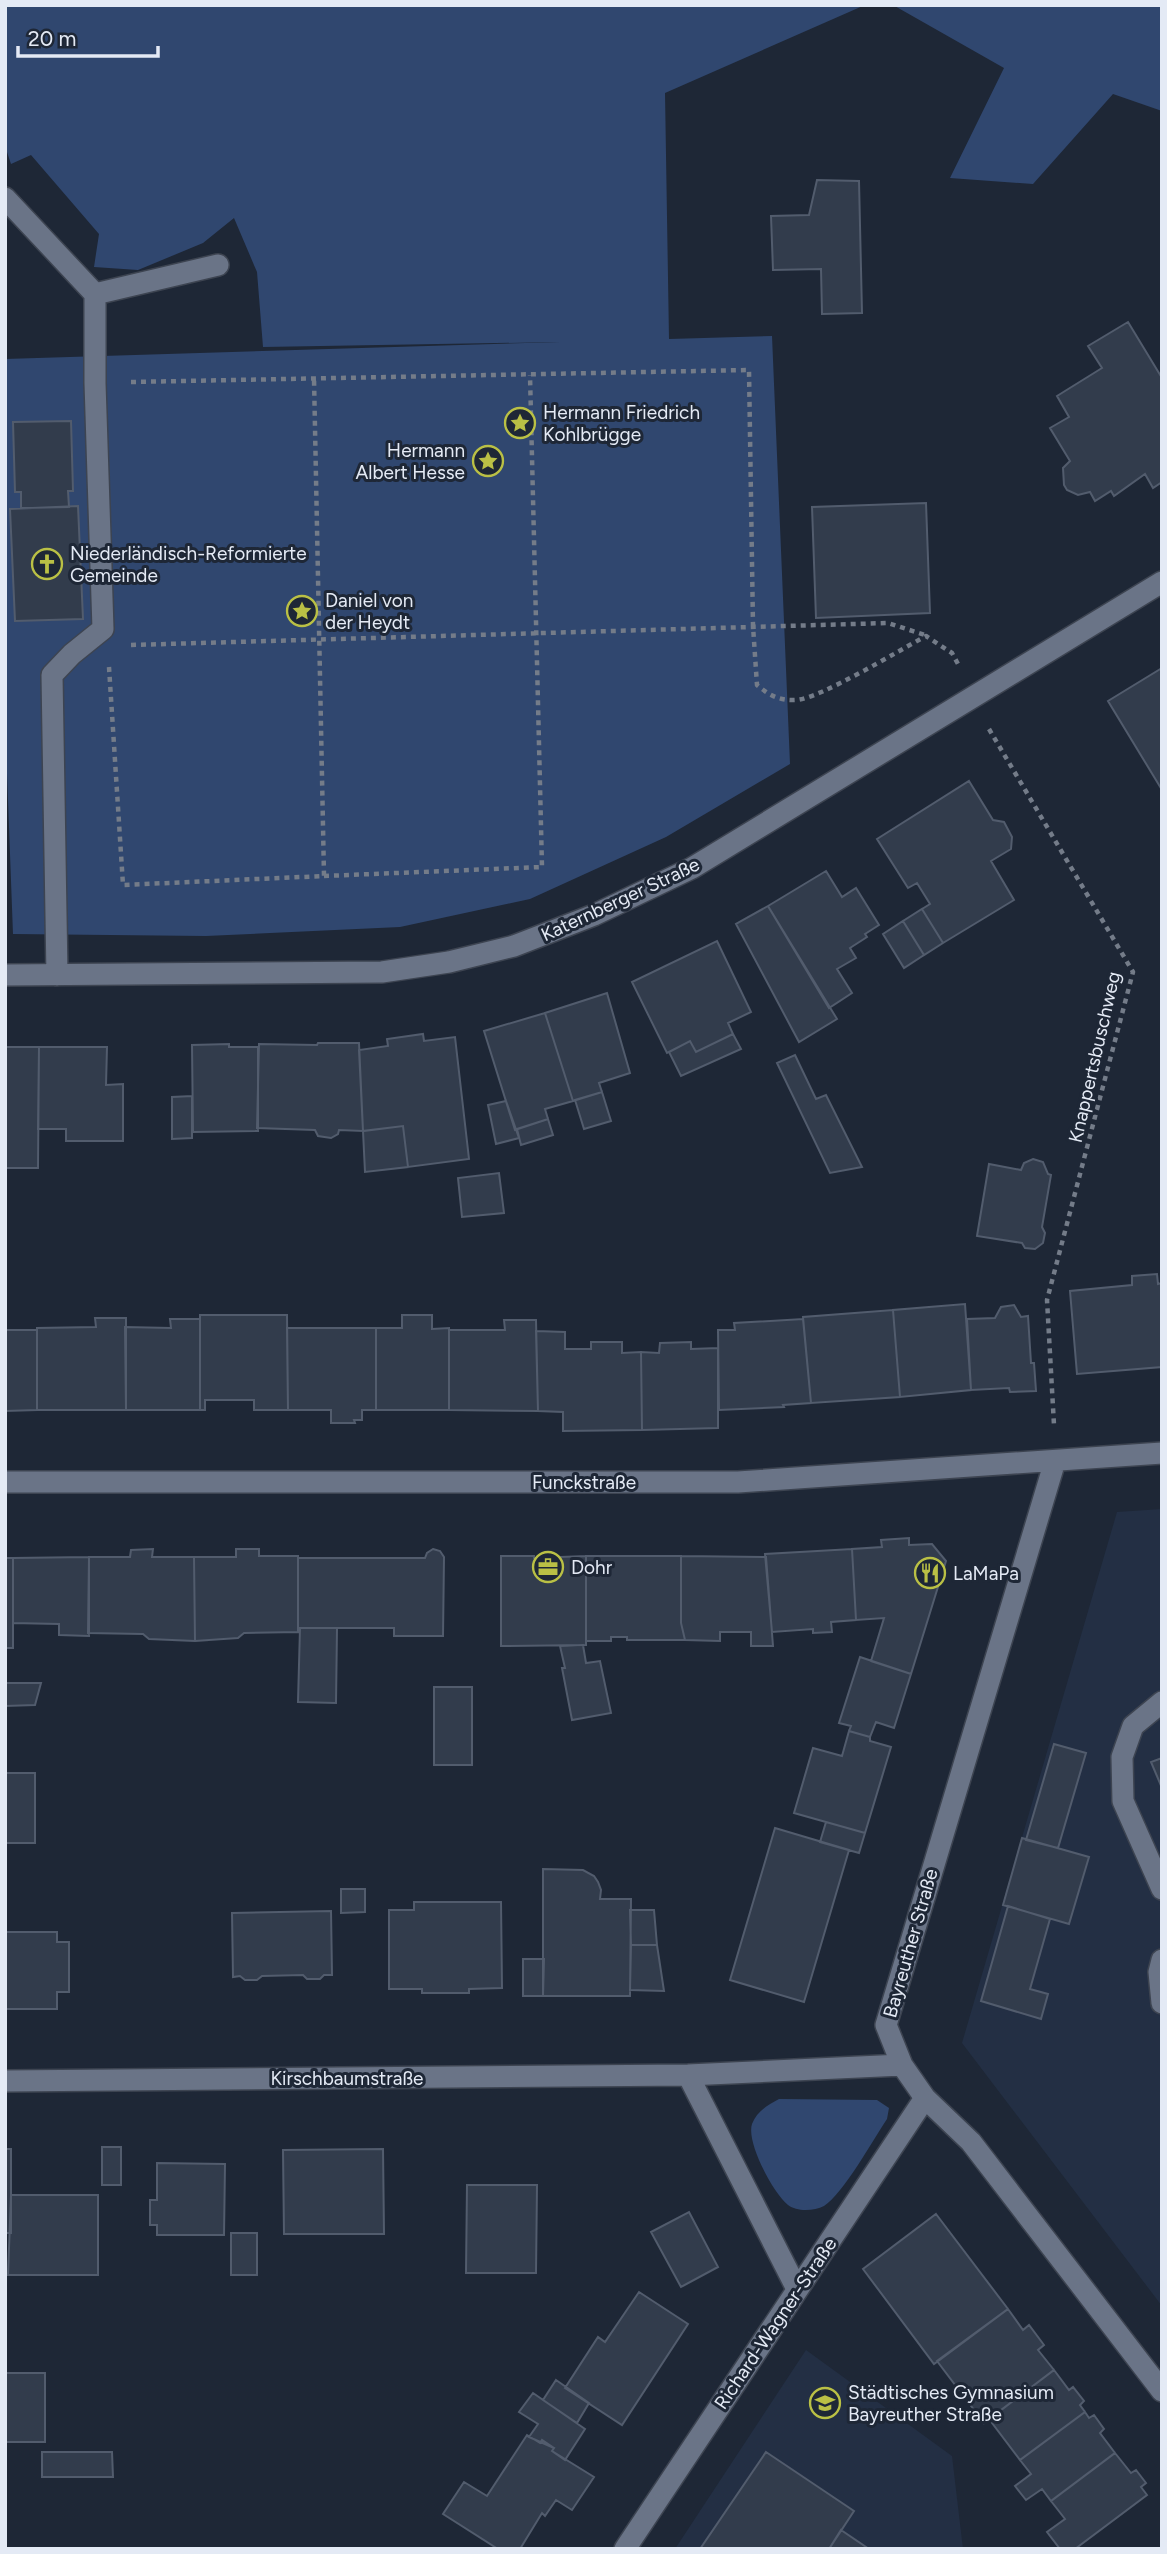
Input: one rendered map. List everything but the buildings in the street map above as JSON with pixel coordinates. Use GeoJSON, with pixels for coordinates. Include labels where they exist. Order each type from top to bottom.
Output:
{"type":"FeatureCollection","features":[{"type":"Feature","properties":{"kind":"street"},"geometry":{"type":"LineString","coordinates":[[5,198],[95,294],[95,383],[103,629],[72,654],[52,676],[57,975]]}},
{"type":"Feature","properties":{"kind":"street"},"geometry":{"type":"LineString","coordinates":[[95,294],[218,265]]}},
{"type":"Feature","properties":{"kind":"street","name":"Katernberger Straße"},"geometry":{"type":"LineString","coordinates":[[5,975],[382,972],[449,962],[514,946],[594,915],[692,868],[1162,582]]}},
{"type":"Feature","properties":{"kind":"street","name":"Funckstraße"},"geometry":{"type":"LineString","coordinates":[[5,1482],[738,1482],[1162,1453]]}},
{"type":"Feature","properties":{"kind":"street","name":"Bayreuther Straße"},"geometry":{"type":"LineString","coordinates":[[1055,1461],[886,2025],[902,2065],[925,2098],[971,2142],[1162,2390]]}},
{"type":"Feature","properties":{"kind":"street"},"geometry":{"type":"LineString","coordinates":[[1162,1702],[1133,1726],[1122,1757],[1123,1801],[1162,1889]]}},
{"type":"Feature","properties":{"kind":"street"},"geometry":{"type":"LineString","coordinates":[[1162,1960],[1159,1972],[1162,2003]]}},
{"type":"Feature","properties":{"kind":"street","name":"Kirschbaumstraße"},"geometry":{"type":"LineString","coordinates":[[5,2081],[688,2076],[902,2065]]}},
{"type":"Feature","properties":{"kind":"street"},"geometry":{"type":"LineString","coordinates":[[688,2076],[797,2289]]}},
{"type":"Feature","properties":{"kind":"street","name":"Richard-Wagner-Straße"},"geometry":{"type":"LineString","coordinates":[[625,2549],[925,2098]]}},
{"type":"Feature","properties":{"kind":"path"},"geometry":{"type":"LineString","coordinates":[[95,383],[749,370],[757,685],[769,695],[783,700],[799,701],[926,636]]}},
{"type":"Feature","properties":{"kind":"path"},"geometry":{"type":"LineString","coordinates":[[107,646],[123,884],[542,866],[530,375]]}},
{"type":"Feature","properties":{"kind":"path"},"geometry":{"type":"LineString","coordinates":[[313,378],[324,876]]}},
{"type":"Feature","properties":{"kind":"path","name":"Knappertsbuschweg"},"geometry":{"type":"LineString","coordinates":[[72,654],[107,646],[888,623],[926,636],[952,653],[973,697],[1133,972],[1047,1300],[1053,1370],[1055,1461]]}},
{"type":"Feature","properties":{"kind":"shaded area"},"geometry":{"type":"Polygon","coordinates":[[[5,5],[865,5],[665,93],[669,339],[772,336],[790,764],[666,837],[530,899],[400,927],[206,936],[13,934],[5,720],[5,359],[560,342],[263,347],[257,272],[234,218],[203,243],[138,270],[94,267],[99,234],[31,155],[11,164],[5,146],[5,5]]]}},
{"type":"Feature","properties":{"kind":"shaded area"},"geometry":{"type":"Polygon","coordinates":[[[893,5],[1162,5],[1162,111],[1113,94],[1033,184],[950,178],[1004,68],[893,5]]]}},
{"type":"Feature","properties":{"kind":"shaded area"},"geometry":{"type":"Polygon","coordinates":[[[1162,1509],[1162,2306],[962,2043],[1117,1512],[1162,1509]]]}},
{"type":"Feature","properties":{"kind":"shaded area"},"geometry":{"type":"Polygon","coordinates":[[[779,2099],[877,2100],[889,2108],[887,2119],[849,2179],[832,2200],[820,2208],[801,2210],[788,2205],[768,2179],[757,2154],[751,2132],[754,2119],[779,2099]]]}},
{"type":"Feature","properties":{"kind":"shaded area","name":"Städtisches Gymnasium Bayreuther Straße"},"geometry":{"type":"Polygon","coordinates":[[[806,2350],[952,2456],[963,2549],[675,2549],[806,2350]]]}},
{"type":"Feature","properties":{"kind":"place","name":"Hermann Friedrich Kohlbrügge"},"geometry":{"type":"Point","coordinates":[520,423]}},
{"type":"Feature","properties":{"kind":"place","name":"Hermann Albert Hesse"},"geometry":{"type":"Point","coordinates":[488,461]}},
{"type":"Feature","properties":{"kind":"place","name":"Niederländisch-Reformierte Gemeinde"},"geometry":{"type":"Point","coordinates":[47,564]}},
{"type":"Feature","properties":{"kind":"place","name":"Daniel von der Heydt"},"geometry":{"type":"Point","coordinates":[302,611]}},
{"type":"Feature","properties":{"kind":"place","name":"Dohr"},"geometry":{"type":"Point","coordinates":[548,1567]}},
{"type":"Feature","properties":{"kind":"place","name":"LaMaPa"},"geometry":{"type":"Point","coordinates":[930,1573]}},
{"type":"Feature","properties":{"kind":"place","name":"Städtisches Gymnasium Bayreuther Straße"},"geometry":{"type":"Point","coordinates":[825,2403]}}]}
